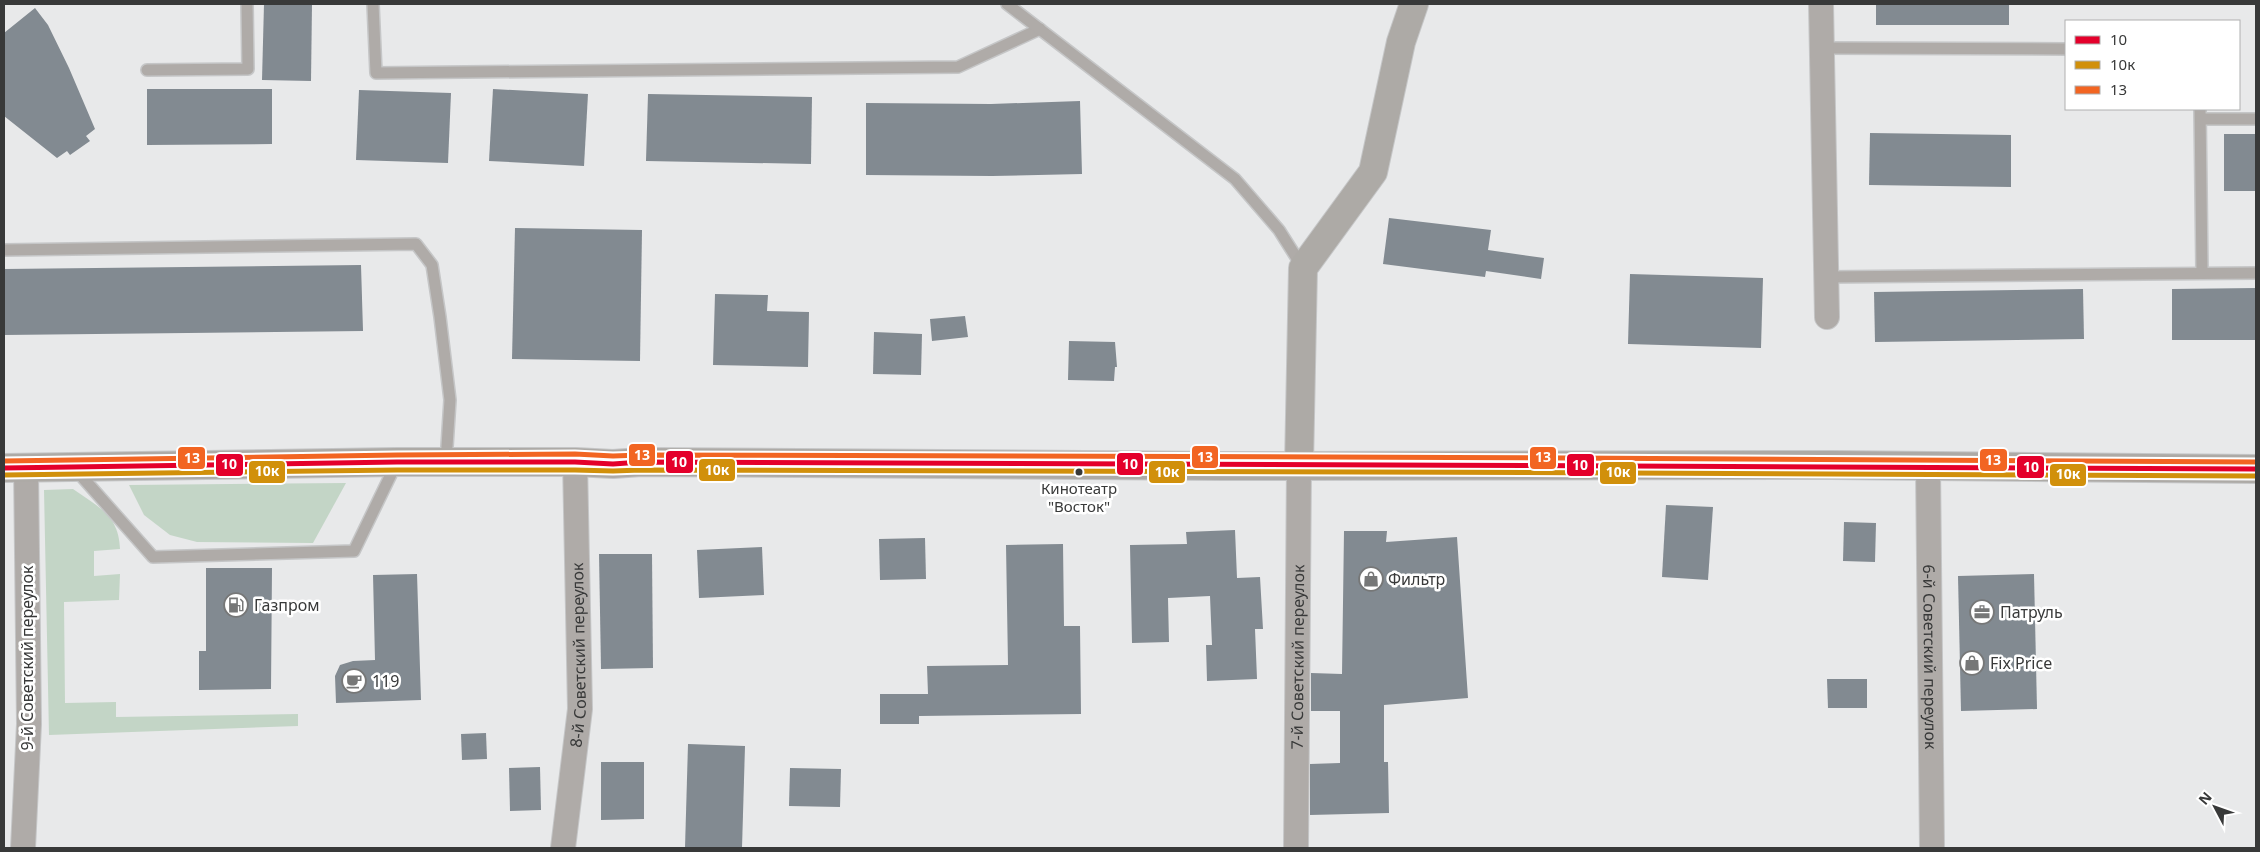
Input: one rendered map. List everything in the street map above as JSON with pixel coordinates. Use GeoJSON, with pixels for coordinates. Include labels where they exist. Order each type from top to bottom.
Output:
{"type":"FeatureCollection","features":[{"type":"Feature","properties":{"kind":"main road"},"geometry":{"type":"LineString","coordinates":[[1299,465],[1303,268],[1373,172],[1401,42],[1414,4]]}},
{"type":"Feature","properties":{"kind":"main road"},"geometry":{"type":"LineString","coordinates":[[15,468],[396,462],[575,462],[613,464],[642,462],[1212,466],[1928,466],[2256,469]]}},
{"type":"Feature","properties":{"kind":"street"},"geometry":{"type":"LineString","coordinates":[[1821,4],[1827,317]]}},
{"type":"Feature","properties":{"kind":"street","name":"8-й Советский переулок"},"geometry":{"type":"LineString","coordinates":[[563,848],[580,709],[575,462]]}},
{"type":"Feature","properties":{"kind":"street","name":"7-й Советский переулок"},"geometry":{"type":"LineString","coordinates":[[1296,848],[1299,465]]}},
{"type":"Feature","properties":{"kind":"street","name":"6-й Советский переулок"},"geometry":{"type":"LineString","coordinates":[[1928,466],[1932,848]]}},
{"type":"Feature","properties":{"kind":"street","name":"9-й Советский переулок"},"geometry":{"type":"LineString","coordinates":[[15,468],[29,724],[23,848]]}},
{"type":"Feature","properties":{"kind":"lane"},"geometry":{"type":"LineString","coordinates":[[147,70],[248,69],[247,4]]}},
{"type":"Feature","properties":{"kind":"lane"},"geometry":{"type":"LineString","coordinates":[[374,4],[376,72],[958,67],[1040,29]]}},
{"type":"Feature","properties":{"kind":"lane"},"geometry":{"type":"LineString","coordinates":[[1007,4],[1235,179],[1279,230],[1303,268]]}},
{"type":"Feature","properties":{"kind":"lane"},"geometry":{"type":"LineString","coordinates":[[1822,48],[2065,49]]}},
{"type":"Feature","properties":{"kind":"lane"},"geometry":{"type":"LineString","coordinates":[[2202,272],[2200,114],[2256,119]]}},
{"type":"Feature","properties":{"kind":"lane"},"geometry":{"type":"LineString","coordinates":[[4,250],[416,244],[432,265],[440,318],[450,400],[446,462]]}},
{"type":"Feature","properties":{"kind":"lane"},"geometry":{"type":"LineString","coordinates":[[1826,276],[2256,272]]}},
{"type":"Feature","properties":{"kind":"lane"},"geometry":{"type":"LineString","coordinates":[[73,466],[153,557],[354,551],[396,462]]}},
{"type":"Feature","properties":{"kind":"green space"},"geometry":{"type":"Polygon","coordinates":[[[346,483],[313,543],[197,542],[170,535],[144,515],[129,485],[346,483]]]}},
{"type":"Feature","properties":{"kind":"green space"},"geometry":{"type":"Polygon","coordinates":[[[73,489],[106,513],[116,528],[119,537],[120,549],[94,551],[94,576],[120,574],[119,600],[64,602],[65,703],[116,702],[116,717],[298,714],[298,726],[49,735],[44,490],[73,489]]]}},
{"type":"Feature","properties":{"kind":"building"},"geometry":{"type":"Polygon","coordinates":[[[264,4],[312,4],[311,81],[262,80],[264,4]]]}},
{"type":"Feature","properties":{"kind":"building"},"geometry":{"type":"Polygon","coordinates":[[[1876,4],[2009,4],[2009,25],[1876,25],[1876,4]]]}},
{"type":"Feature","properties":{"kind":"building"},"geometry":{"type":"Polygon","coordinates":[[[35,8],[48,25],[95,129],[86,136],[90,141],[70,155],[67,151],[57,158],[4,116],[4,33],[35,8]]]}},
{"type":"Feature","properties":{"kind":"building"},"geometry":{"type":"Polygon","coordinates":[[[147,89],[272,89],[272,144],[147,145],[147,89]]]}},
{"type":"Feature","properties":{"kind":"building"},"geometry":{"type":"Polygon","coordinates":[[[493,89],[588,94],[584,166],[489,161],[493,89]]]}},
{"type":"Feature","properties":{"kind":"building"},"geometry":{"type":"Polygon","coordinates":[[[359,90],[451,93],[448,163],[356,160],[359,90]]]}},
{"type":"Feature","properties":{"kind":"building"},"geometry":{"type":"Polygon","coordinates":[[[648,94],[812,97],[811,164],[646,161],[648,94]]]}},
{"type":"Feature","properties":{"kind":"building"},"geometry":{"type":"Polygon","coordinates":[[[1080,101],[1082,174],[992,176],[866,175],[866,103],[991,104],[1080,101]]]}},
{"type":"Feature","properties":{"kind":"building"},"geometry":{"type":"Polygon","coordinates":[[[1870,133],[2011,135],[2011,187],[1869,185],[1870,133]]]}},
{"type":"Feature","properties":{"kind":"building"},"geometry":{"type":"Polygon","coordinates":[[[2224,134],[2256,134],[2256,191],[2224,191],[2224,134]]]}},
{"type":"Feature","properties":{"kind":"building"},"geometry":{"type":"Polygon","coordinates":[[[1389,218],[1491,230],[1488,250],[1544,258],[1541,279],[1486,271],[1485,277],[1383,264],[1389,218]]]}},
{"type":"Feature","properties":{"kind":"building"},"geometry":{"type":"Polygon","coordinates":[[[515,228],[642,230],[640,361],[512,359],[515,228]]]}},
{"type":"Feature","properties":{"kind":"building"},"geometry":{"type":"Polygon","coordinates":[[[361,265],[363,331],[4,335],[4,269],[361,265]]]}},
{"type":"Feature","properties":{"kind":"building"},"geometry":{"type":"Polygon","coordinates":[[[1630,274],[1763,278],[1761,348],[1628,344],[1630,274]]]}},
{"type":"Feature","properties":{"kind":"building"},"geometry":{"type":"Polygon","coordinates":[[[2256,288],[2256,340],[2172,340],[2172,289],[2256,288]]]}},
{"type":"Feature","properties":{"kind":"building"},"geometry":{"type":"Polygon","coordinates":[[[2083,289],[2084,339],[1875,342],[1874,292],[2083,289]]]}},
{"type":"Feature","properties":{"kind":"building"},"geometry":{"type":"Polygon","coordinates":[[[715,294],[768,295],[767,311],[809,312],[808,367],[713,365],[715,294]]]}},
{"type":"Feature","properties":{"kind":"building"},"geometry":{"type":"Polygon","coordinates":[[[965,316],[968,337],[932,341],[930,319],[965,316]]]}},
{"type":"Feature","properties":{"kind":"building"},"geometry":{"type":"Polygon","coordinates":[[[874,332],[922,334],[921,375],[873,374],[874,332]]]}},
{"type":"Feature","properties":{"kind":"building"},"geometry":{"type":"Polygon","coordinates":[[[1069,341],[1115,342],[1117,367],[1115,367],[1114,381],[1068,380],[1069,341]]]}},
{"type":"Feature","properties":{"kind":"building"},"geometry":{"type":"Polygon","coordinates":[[[1666,505],[1713,507],[1708,580],[1662,577],[1666,505]]]}},
{"type":"Feature","properties":{"kind":"building"},"geometry":{"type":"Polygon","coordinates":[[[1844,522],[1876,523],[1875,562],[1843,561],[1844,522]]]}},
{"type":"Feature","properties":{"kind":"building"},"geometry":{"type":"Polygon","coordinates":[[[1235,530],[1237,578],[1260,577],[1263,629],[1255,629],[1257,679],[1207,681],[1206,645],[1212,645],[1210,596],[1168,598],[1169,642],[1132,643],[1130,545],[1187,544],[1186,532],[1235,530]]]}},
{"type":"Feature","properties":{"kind":"building"},"geometry":{"type":"Polygon","coordinates":[[[1344,531],[1387,531],[1386,542],[1457,537],[1468,698],[1384,705],[1384,762],[1388,762],[1389,813],[1310,815],[1310,764],[1340,763],[1340,711],[1311,711],[1311,673],[1342,674],[1344,531]]]}},
{"type":"Feature","properties":{"kind":"building"},"geometry":{"type":"Polygon","coordinates":[[[925,538],[926,579],[880,580],[879,539],[925,538]]]}},
{"type":"Feature","properties":{"kind":"building"},"geometry":{"type":"Polygon","coordinates":[[[1063,544],[1064,626],[1080,626],[1081,714],[919,716],[919,724],[880,724],[880,694],[928,694],[927,666],[1008,665],[1006,545],[1063,544]]]}},
{"type":"Feature","properties":{"kind":"building"},"geometry":{"type":"Polygon","coordinates":[[[762,547],[764,595],[699,598],[697,550],[762,547]]]}},
{"type":"Feature","properties":{"kind":"building"},"geometry":{"type":"Polygon","coordinates":[[[599,554],[652,554],[653,668],[601,669],[599,554]]]}},
{"type":"Feature","properties":{"kind":"building"},"geometry":{"type":"Polygon","coordinates":[[[206,568],[272,568],[271,689],[199,690],[199,651],[206,651],[206,568]]]}},
{"type":"Feature","properties":{"kind":"building"},"geometry":{"type":"Polygon","coordinates":[[[417,574],[421,700],[336,703],[335,676],[340,665],[353,661],[375,660],[373,575],[417,574]]]}},
{"type":"Feature","properties":{"kind":"building"},"geometry":{"type":"Polygon","coordinates":[[[2034,574],[2037,709],[1961,711],[1958,576],[2034,574]]]}},
{"type":"Feature","properties":{"kind":"building"},"geometry":{"type":"Polygon","coordinates":[[[1827,679],[1867,679],[1867,708],[1828,708],[1827,679]]]}},
{"type":"Feature","properties":{"kind":"building"},"geometry":{"type":"Polygon","coordinates":[[[486,733],[487,759],[462,760],[461,734],[486,733]]]}},
{"type":"Feature","properties":{"kind":"building"},"geometry":{"type":"Polygon","coordinates":[[[688,744],[745,746],[742,848],[685,848],[688,744]]]}},
{"type":"Feature","properties":{"kind":"building"},"geometry":{"type":"Polygon","coordinates":[[[601,762],[644,762],[644,819],[601,820],[601,762]]]}},
{"type":"Feature","properties":{"kind":"building"},"geometry":{"type":"Polygon","coordinates":[[[540,767],[541,810],[510,811],[509,768],[540,767]]]}},
{"type":"Feature","properties":{"kind":"building"},"geometry":{"type":"Polygon","coordinates":[[[790,768],[841,769],[840,807],[789,806],[790,768]]]}},
{"type":"Feature","properties":{"kind":"transit line","name":"13"},"geometry":{"type":"LineString","coordinates":[[4,461],[575,454],[613,456],[1650,458],[2256,462]]}},
{"type":"Feature","properties":{"kind":"transit line","name":"10"},"geometry":{"type":"LineString","coordinates":[[4,468],[397,462],[575,462],[613,464],[641,462],[2256,469]]}},
{"type":"Feature","properties":{"kind":"transit line","name":"10к"},"geometry":{"type":"LineString","coordinates":[[4,475],[397,470],[641,470],[2256,476]]}},
{"type":"Feature","properties":{"kind":"place","name":"Кинотеатр \"Восток\""},"geometry":{"type":"Point","coordinates":[1079,472]}},
{"type":"Feature","properties":{"kind":"place","name":"Фильтр"},"geometry":{"type":"Point","coordinates":[1371,579]}},
{"type":"Feature","properties":{"kind":"place","name":"Газпром"},"geometry":{"type":"Point","coordinates":[236,605]}},
{"type":"Feature","properties":{"kind":"place","name":"Патруль"},"geometry":{"type":"Point","coordinates":[1982,612]}},
{"type":"Feature","properties":{"kind":"place","name":"Fix Price"},"geometry":{"type":"Point","coordinates":[1972,663]}},
{"type":"Feature","properties":{"kind":"place","name":"119"},"geometry":{"type":"Point","coordinates":[354,681]}}]}
